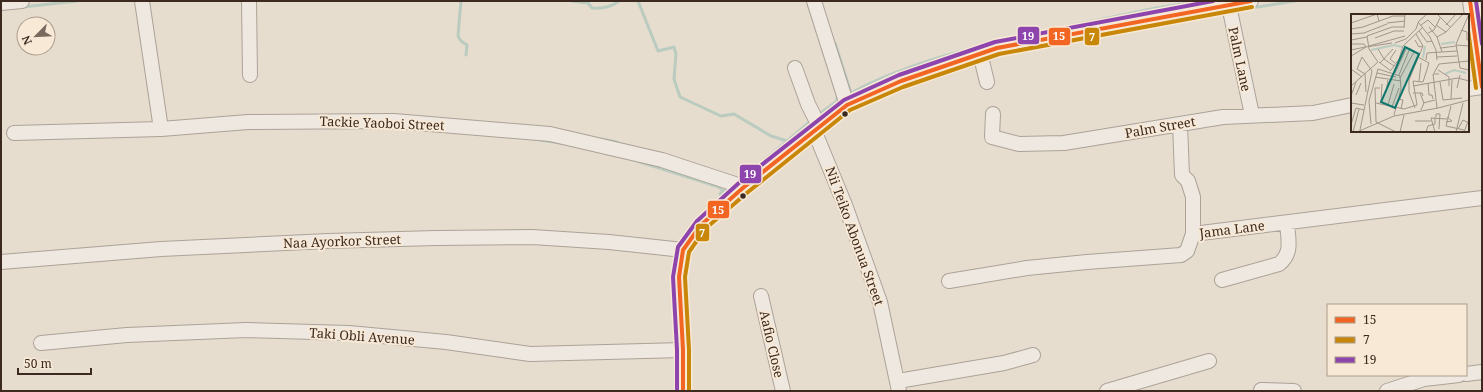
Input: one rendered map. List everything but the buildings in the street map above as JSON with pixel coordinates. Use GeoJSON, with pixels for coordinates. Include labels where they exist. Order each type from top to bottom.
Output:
{"type":"FeatureCollection","features":[{"type":"Feature","properties":{"kind":"street"},"geometry":{"type":"LineString","coordinates":[[1,3],[22,1]]}},
{"type":"Feature","properties":{"kind":"street"},"geometry":{"type":"LineString","coordinates":[[142,1],[161,129]]}},
{"type":"Feature","properties":{"kind":"street"},"geometry":{"type":"LineString","coordinates":[[249,1],[250,75]]}},
{"type":"Feature","properties":{"kind":"street"},"geometry":{"type":"LineString","coordinates":[[814,1],[847,105]]}},
{"type":"Feature","properties":{"kind":"street"},"geometry":{"type":"LineString","coordinates":[[683,391],[683,350],[679,277],[683,250],[701,225],[744,187],[847,105],[901,81],[997,48],[1228,2],[1251,1]]}},
{"type":"Feature","properties":{"kind":"street"},"geometry":{"type":"LineString","coordinates":[[1469,89],[1482,87],[1470,1]]}},
{"type":"Feature","properties":{"kind":"street","name":"Palm Lane"},"geometry":{"type":"LineString","coordinates":[[1228,2],[1252,115]]}},
{"type":"Feature","properties":{"kind":"street"},"geometry":{"type":"LineString","coordinates":[[980,53],[987,82]]}},
{"type":"Feature","properties":{"kind":"street","name":"Nii Teiko Abonua Street"},"geometry":{"type":"LineString","coordinates":[[794,68],[878,295],[899,386]]}},
{"type":"Feature","properties":{"kind":"street","name":"Palm Street"},"geometry":{"type":"LineString","coordinates":[[993,114],[992,137],[1019,144],[1064,143],[1180,124],[1252,115],[1313,113],[1351,105]]}},
{"type":"Feature","properties":{"kind":"street","name":"Tackie Yaoboi Street"},"geometry":{"type":"LineString","coordinates":[[14,133],[161,129],[248,122],[394,121],[550,134],[662,160],[744,187]]}},
{"type":"Feature","properties":{"kind":"street"},"geometry":{"type":"LineString","coordinates":[[1180,124],[1182,175],[1188,181],[1193,197],[1193,234]]}},
{"type":"Feature","properties":{"kind":"street","name":"Jama Lane"},"geometry":{"type":"LineString","coordinates":[[949,281],[1027,268],[1182,255],[1187,251],[1193,234],[1254,225],[1287,223],[1482,198]]}},
{"type":"Feature","properties":{"kind":"street"},"geometry":{"type":"LineString","coordinates":[[1222,280],[1279,264],[1284,260],[1289,252],[1287,223]]}},
{"type":"Feature","properties":{"kind":"street","name":"Naa Ayorkor Street"},"geometry":{"type":"LineString","coordinates":[[1,262],[162,248],[436,238],[537,238],[608,242],[683,250]]}},
{"type":"Feature","properties":{"kind":"street","name":"Aafio Close"},"geometry":{"type":"LineString","coordinates":[[761,296],[783,391]]}},
{"type":"Feature","properties":{"kind":"street","name":"Taki Obli Avenue"},"geometry":{"type":"LineString","coordinates":[[41,343],[127,335],[246,330],[349,333],[446,342],[530,354],[683,350]]}},
{"type":"Feature","properties":{"kind":"street"},"geometry":{"type":"LineString","coordinates":[[899,386],[1004,363],[1033,355]]}},
{"type":"Feature","properties":{"kind":"street"},"geometry":{"type":"LineString","coordinates":[[1107,391],[1209,361]]}},
{"type":"Feature","properties":{"kind":"street"},"geometry":{"type":"LineString","coordinates":[[1467,374],[1482,372]]}},
{"type":"Feature","properties":{"kind":"street"},"geometry":{"type":"LineString","coordinates":[[1387,391],[1424,379],[1450,376]]}},
{"type":"Feature","properties":{"kind":"street"},"geometry":{"type":"LineString","coordinates":[[1261,390],[1294,391]]}},
{"type":"Feature","properties":{"kind":"waterway"},"geometry":{"type":"LineString","coordinates":[[23,7],[77,1]]}},
{"type":"Feature","properties":{"kind":"waterway"},"geometry":{"type":"LineString","coordinates":[[461,1],[458,36],[461,41],[467,45],[466,55]]}},
{"type":"Feature","properties":{"kind":"waterway"},"geometry":{"type":"LineString","coordinates":[[572,1],[588,3],[592,8],[603,8],[619,1]]}},
{"type":"Feature","properties":{"kind":"waterway"},"geometry":{"type":"LineString","coordinates":[[638,1],[658,51],[674,47],[676,54],[674,79],[680,97],[721,116],[734,114],[771,136],[787,141]]}},
{"type":"Feature","properties":{"kind":"waterway"},"geometry":{"type":"LineString","coordinates":[[1022,36],[1156,8],[1203,1]]}},
{"type":"Feature","properties":{"kind":"waterway"},"geometry":{"type":"LineString","coordinates":[[1251,8],[1295,1]]}},
{"type":"Feature","properties":{"kind":"waterway"},"geometry":{"type":"LineString","coordinates":[[835,43],[851,93],[897,72],[947,55],[979,47]]}},
{"type":"Feature","properties":{"kind":"waterway"},"geometry":{"type":"LineString","coordinates":[[818,115],[837,101],[837,98]]}},
{"type":"Feature","properties":{"kind":"waterway"},"geometry":{"type":"LineString","coordinates":[[737,181],[746,174],[747,175],[812,120]]}},
{"type":"Feature","properties":{"kind":"waterway"},"geometry":{"type":"LineString","coordinates":[[601,139],[617,142]]}},
{"type":"Feature","properties":{"kind":"waterway"},"geometry":{"type":"LineString","coordinates":[[540,140],[560,143]]}},
{"type":"Feature","properties":{"kind":"waterway"},"geometry":{"type":"LineString","coordinates":[[637,161],[719,187],[723,191]]}},
{"type":"Feature","properties":{"kind":"waterway"},"geometry":{"type":"LineString","coordinates":[[720,194],[729,187]]}},
{"type":"Feature","properties":{"kind":"waterway"},"geometry":{"type":"LineString","coordinates":[[675,355],[675,391]]}},
{"type":"Feature","properties":{"kind":"transit line","name":"19"},"geometry":{"type":"LineString","coordinates":[[677,391],[677,350],[673,277],[678,247],[697,221],[740,182],[844,100],[899,75],[995,42],[1213,1]]}},
{"type":"Feature","properties":{"kind":"transit line","name":"15"},"geometry":{"type":"LineString","coordinates":[[683,391],[683,350],[679,277],[683,250],[701,225],[744,187],[847,105],[901,81],[997,48],[1251,1]]}},
{"type":"Feature","properties":{"kind":"transit line","name":"15"},"geometry":{"type":"LineString","coordinates":[[1470,1],[1482,87]]}},
{"type":"Feature","properties":{"kind":"transit line","name":"19"},"geometry":{"type":"LineString","coordinates":[[1476,1],[1482,44]]}},
{"type":"Feature","properties":{"kind":"transit line","name":"7"},"geometry":{"type":"LineString","coordinates":[[689,391],[689,350],[685,277],[689,252],[705,229],[748,192],[850,110],[903,87],[999,54],[1252,7]]}},
{"type":"Feature","properties":{"kind":"transit line","name":"7"},"geometry":{"type":"LineString","coordinates":[[1469,37],[1476,88]]}}]}
